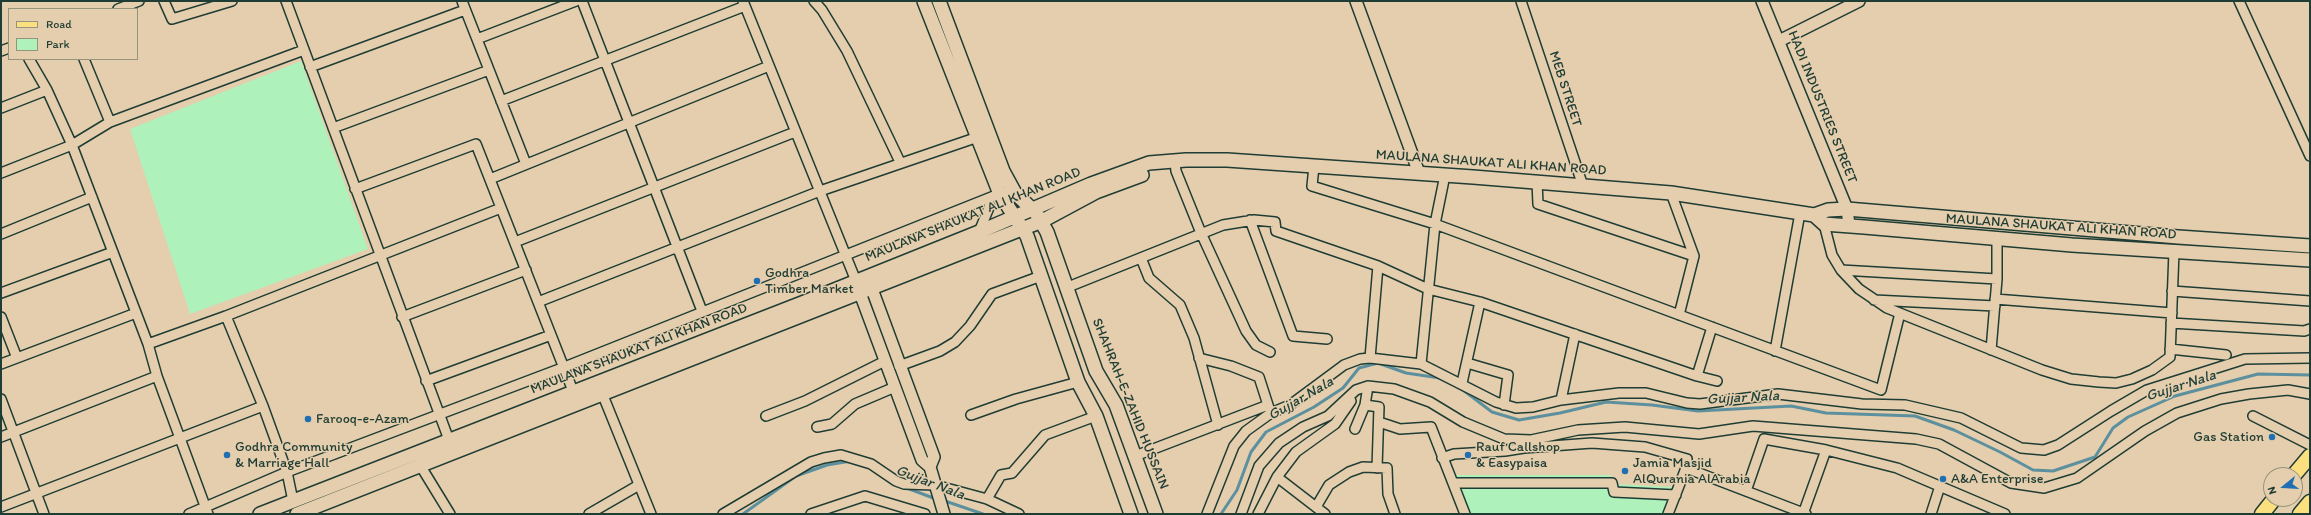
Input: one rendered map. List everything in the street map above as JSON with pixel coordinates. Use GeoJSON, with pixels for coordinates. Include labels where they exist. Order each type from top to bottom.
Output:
{"type":"FeatureCollection","features":[{"type":"Feature","properties":{"kind":"main road"},"geometry":{"type":"LineString","coordinates":[[924,1],[978,137],[994,197],[1019,223],[1041,276],[1078,382],[1096,416],[1131,514]]}},
{"type":"Feature","properties":{"kind":"main road","name":"SHAHRAH-E-ZAHID HUSSAIN"},"geometry":{"type":"LineString","coordinates":[[939,1],[1003,171],[1019,198],[1033,210],[1042,221],[1068,287],[1096,371],[1116,404],[1156,514]]}},
{"type":"Feature","properties":{"kind":"main road","name":"MAULANA SHAUKAT ALI KHAN ROAD"},"geometry":{"type":"LineString","coordinates":[[260,514],[573,391],[863,284],[1019,223],[1033,210],[1091,184],[1149,163],[1227,160],[1419,173],[1671,193],[1814,215],[1828,210],[1847,209],[2310,246]]}},
{"type":"Feature","properties":{"kind":"main road","name":"MAULANA SHAUKAT ALI KHAN ROAD"},"geometry":{"type":"LineString","coordinates":[[297,514],[320,510],[420,465],[602,393],[863,284],[979,232],[1019,223],[1042,221],[1096,192],[1151,172],[1170,162]]}},
{"type":"Feature","properties":{"kind":"main road"},"geometry":{"type":"LineString","coordinates":[[1814,215],[1824,224]]}},
{"type":"Feature","properties":{"kind":"main road","name":"MAULANA SHAUKAT ALI KHAN ROAD"},"geometry":{"type":"LineString","coordinates":[[1824,224],[1997,239],[2310,260]]}},
{"type":"Feature","properties":{"kind":"main road"},"geometry":{"type":"LineString","coordinates":[[2301,467],[2310,456]]}},
{"type":"Feature","properties":{"kind":"main road"},"geometry":{"type":"LineString","coordinates":[[2300,514],[2310,502]]}},
{"type":"Feature","properties":{"kind":"street"},"geometry":{"type":"LineString","coordinates":[[121,8],[139,1]]}},
{"type":"Feature","properties":{"kind":"street"},"geometry":{"type":"LineString","coordinates":[[164,1],[172,20],[232,1]]}},
{"type":"Feature","properties":{"kind":"street"},"geometry":{"type":"LineString","coordinates":[[199,1],[202,10]]}},
{"type":"Feature","properties":{"kind":"street"},"geometry":{"type":"LineString","coordinates":[[286,1],[379,256],[449,440]]}},
{"type":"Feature","properties":{"kind":"street"},"geometry":{"type":"LineString","coordinates":[[477,39],[576,1]]}},
{"type":"Feature","properties":{"kind":"street"},"geometry":{"type":"LineString","coordinates":[[582,1],[702,311]]}},
{"type":"Feature","properties":{"kind":"street"},"geometry":{"type":"LineString","coordinates":[[814,1],[822,10],[847,51],[900,162]]}},
{"type":"Feature","properties":{"kind":"street"},"geometry":{"type":"LineString","coordinates":[[1356,1],[1419,173]]}},
{"type":"Feature","properties":{"kind":"street","name":"MEB STREET"},"geometry":{"type":"LineString","coordinates":[[1521,1],[1583,186]]}},
{"type":"Feature","properties":{"kind":"street","name":"HADI INDUSTRIES STREET"},"geometry":{"type":"LineString","coordinates":[[1762,1],[1847,209],[1849,225]]}},
{"type":"Feature","properties":{"kind":"street"},"geometry":{"type":"LineString","coordinates":[[1779,41],[1859,1]]}},
{"type":"Feature","properties":{"kind":"street"},"geometry":{"type":"LineString","coordinates":[[2239,1],[2310,156]]}},
{"type":"Feature","properties":{"kind":"street"},"geometry":{"type":"LineString","coordinates":[[501,101],[744,4],[845,254],[863,284],[899,366],[934,457],[930,467]]}},
{"type":"Feature","properties":{"kind":"street"},"geometry":{"type":"LineString","coordinates":[[310,67],[464,5],[526,164]]}},
{"type":"Feature","properties":{"kind":"street"},"geometry":{"type":"LineString","coordinates":[[1,173],[72,145],[110,122],[304,50]]}},
{"type":"Feature","properties":{"kind":"street"},"geometry":{"type":"LineString","coordinates":[[30,60],[47,90],[72,145],[148,344],[157,376],[207,511]]}},
{"type":"Feature","properties":{"kind":"street"},"geometry":{"type":"LineString","coordinates":[[84,60],[110,122]]}},
{"type":"Feature","properties":{"kind":"street"},"geometry":{"type":"LineString","coordinates":[[490,179],[768,66]]}},
{"type":"Feature","properties":{"kind":"street"},"geometry":{"type":"LineString","coordinates":[[332,128],[489,70]]}},
{"type":"Feature","properties":{"kind":"street"},"geometry":{"type":"LineString","coordinates":[[1,108],[47,90]]}},
{"type":"Feature","properties":{"kind":"street"},"geometry":{"type":"LineString","coordinates":[[515,242],[795,132]]}},
{"type":"Feature","properties":{"kind":"street"},"geometry":{"type":"LineString","coordinates":[[538,302],[820,191],[900,162],[978,137]]}},
{"type":"Feature","properties":{"kind":"street"},"geometry":{"type":"LineString","coordinates":[[355,189],[476,144],[551,335],[562,368],[573,391]]}},
{"type":"Feature","properties":{"kind":"street"},"geometry":{"type":"LineString","coordinates":[[1170,162],[1176,171],[1201,233],[1246,331],[1256,345],[1270,352]]}},
{"type":"Feature","properties":{"kind":"street"},"geometry":{"type":"LineString","coordinates":[[1314,166],[1312,186],[1436,224],[1882,390],[1900,313]]}},
{"type":"Feature","properties":{"kind":"street"},"geometry":{"type":"LineString","coordinates":[[1421,364],[1436,224],[1445,175]]}},
{"type":"Feature","properties":{"kind":"street"},"geometry":{"type":"LineString","coordinates":[[1537,182],[1538,204],[1694,256]]}},
{"type":"Feature","properties":{"kind":"street"},"geometry":{"type":"LineString","coordinates":[[189,514],[207,511],[287,472],[562,368],[845,254],[1013,189]]}},
{"type":"Feature","properties":{"kind":"street"},"geometry":{"type":"LineString","coordinates":[[1671,193],[1694,256],[1679,315]]}},
{"type":"Feature","properties":{"kind":"street"},"geometry":{"type":"LineString","coordinates":[[1,234],[92,197]]}},
{"type":"Feature","properties":{"kind":"street"},"geometry":{"type":"LineString","coordinates":[[979,232],[994,197]]}},
{"type":"Feature","properties":{"kind":"street"},"geometry":{"type":"LineString","coordinates":[[148,344],[226,316],[501,208]]}},
{"type":"Feature","properties":{"kind":"street"},"geometry":{"type":"LineString","coordinates":[[1774,351],[1800,213]]}},
{"type":"Feature","properties":{"kind":"street"},"geometry":{"type":"LineString","coordinates":[[1250,220],[1293,336],[1327,339]]}},
{"type":"Feature","properties":{"kind":"street"},"geometry":{"type":"LineString","coordinates":[[1068,287],[1223,225],[1250,220],[1275,222],[1276,231],[1378,266],[1428,289],[1480,302],[1697,376],[1717,381]]}},
{"type":"Feature","properties":{"kind":"street"},"geometry":{"type":"LineString","coordinates":[[1824,224],[1832,255],[1841,270],[1873,300],[1900,313],[2042,370],[2072,379],[2116,383],[2132,379],[2152,370],[2170,357],[2174,251]]}},
{"type":"Feature","properties":{"kind":"street"},"geometry":{"type":"LineString","coordinates":[[1991,350],[1997,279],[1997,239]]}},
{"type":"Feature","properties":{"kind":"street"},"geometry":{"type":"LineString","coordinates":[[1,293],[113,252]]}},
{"type":"Feature","properties":{"kind":"street"},"geometry":{"type":"LineString","coordinates":[[1142,258],[1149,278],[1180,305],[1194,338],[1218,425]]}},
{"type":"Feature","properties":{"kind":"street"},"geometry":{"type":"LineString","coordinates":[[1370,358],[1378,266]]}},
{"type":"Feature","properties":{"kind":"street"},"geometry":{"type":"LineString","coordinates":[[402,317],[526,270]]}},
{"type":"Feature","properties":{"kind":"street"},"geometry":{"type":"LineString","coordinates":[[1841,270],[1997,279]]}},
{"type":"Feature","properties":{"kind":"street"},"geometry":{"type":"LineString","coordinates":[[899,366],[940,351],[955,342],[970,326],[992,294],[1041,276]]}},
{"type":"Feature","properties":{"kind":"street"},"geometry":{"type":"LineString","coordinates":[[863,284],[884,360],[922,460],[930,467],[943,510]]}},
{"type":"Feature","properties":{"kind":"street"},"geometry":{"type":"LineString","coordinates":[[2172,291],[2310,300]]}},
{"type":"Feature","properties":{"kind":"street"},"geometry":{"type":"LineString","coordinates":[[1873,300],[1995,302],[2172,313]]}},
{"type":"Feature","properties":{"kind":"street"},"geometry":{"type":"LineString","coordinates":[[1462,383],[1480,302]]}},
{"type":"Feature","properties":{"kind":"street"},"geometry":{"type":"LineString","coordinates":[[1,364],[136,314]]}},
{"type":"Feature","properties":{"kind":"street"},"geometry":{"type":"LineString","coordinates":[[226,316],[263,406],[287,472],[293,501]]}},
{"type":"Feature","properties":{"kind":"street"},"geometry":{"type":"LineString","coordinates":[[1,317],[17,358]]}},
{"type":"Feature","properties":{"kind":"street"},"geometry":{"type":"LineString","coordinates":[[2171,323],[2304,331],[2310,329]]}},
{"type":"Feature","properties":{"kind":"street"},"geometry":{"type":"LineString","coordinates":[[1697,376],[1712,327]]}},
{"type":"Feature","properties":{"kind":"street"},"geometry":{"type":"LineString","coordinates":[[1561,400],[1575,334]]}},
{"type":"Feature","properties":{"kind":"street"},"geometry":{"type":"LineString","coordinates":[[426,381],[551,335]]}},
{"type":"Feature","properties":{"kind":"street"},"geometry":{"type":"LineString","coordinates":[[2170,349],[2226,354]]}},
{"type":"Feature","properties":{"kind":"street"},"geometry":{"type":"LineString","coordinates":[[1199,358],[1231,366],[1259,377],[1270,409]]}},
{"type":"Feature","properties":{"kind":"street"},"geometry":{"type":"LineString","coordinates":[[1135,456],[1218,425],[1298,400],[1344,365],[1370,358],[1421,364],[1504,404],[1516,408],[1533,407],[1561,400],[1619,393],[1646,393],[1687,404],[1700,404],[1778,394],[1862,404],[1905,405],[1961,418],[2021,448],[2044,450],[2058,445],[2147,390],[2245,359],[2310,358]]}},
{"type":"Feature","properties":{"kind":"street"},"geometry":{"type":"LineString","coordinates":[[766,416],[806,401],[884,360]]}},
{"type":"Feature","properties":{"kind":"street"},"geometry":{"type":"LineString","coordinates":[[1467,363],[1508,375],[1504,404]]}},
{"type":"Feature","properties":{"kind":"street"},"geometry":{"type":"LineString","coordinates":[[1,437],[157,376]]}},
{"type":"Feature","properties":{"kind":"street"},"geometry":{"type":"LineString","coordinates":[[971,415],[1016,399],[1078,382]]}},
{"type":"Feature","properties":{"kind":"street"},"geometry":{"type":"LineString","coordinates":[[817,427],[832,424],[855,404],[895,386]]}},
{"type":"Feature","properties":{"kind":"street"},"geometry":{"type":"LineString","coordinates":[[1241,514],[1260,466],[1279,443],[1303,427],[1328,416],[1356,390],[1368,386],[1394,390],[1430,402],[1463,422],[1504,439],[1531,440],[1578,430],[1625,427],[1699,434],[1753,426],[1916,439],[1939,444],[2010,483],[2044,488],[2077,478],[2145,431],[2178,413],[2221,399],[2249,394],[2288,390],[2310,394]]}},
{"type":"Feature","properties":{"kind":"street"},"geometry":{"type":"LineString","coordinates":[[1354,429],[1365,405],[1368,386]]}},
{"type":"Feature","properties":{"kind":"street"},"geometry":{"type":"LineString","coordinates":[[602,393],[651,514]]}},
{"type":"Feature","properties":{"kind":"street"},"geometry":{"type":"LineString","coordinates":[[1,399],[44,514]]}},
{"type":"Feature","properties":{"kind":"street"},"geometry":{"type":"LineString","coordinates":[[1258,514],[1277,477],[1296,452],[1335,424],[1351,401]]}},
{"type":"Feature","properties":{"kind":"street"},"geometry":{"type":"LineString","coordinates":[[1365,405],[1379,407],[1377,468]]}},
{"type":"Feature","properties":{"kind":"street"},"geometry":{"type":"LineString","coordinates":[[1,507],[179,437],[263,406]]}},
{"type":"Feature","properties":{"kind":"street"},"geometry":{"type":"LineString","coordinates":[[1207,514],[1234,446],[1246,431],[1270,409]]}},
{"type":"Feature","properties":{"kind":"street"},"geometry":{"type":"LineString","coordinates":[[987,498],[1001,475],[1012,473],[1045,435],[1096,416]]}},
{"type":"Feature","properties":{"kind":"street"},"geometry":{"type":"LineString","coordinates":[[2253,416],[2310,445]]}},
{"type":"Feature","properties":{"kind":"street"},"geometry":{"type":"LineString","coordinates":[[1378,422],[1400,429],[1431,427],[1465,514]]}},
{"type":"Feature","properties":{"kind":"street"},"geometry":{"type":"LineString","coordinates":[[1746,491],[1764,439],[1826,450],[1897,468],[2005,514]]}},
{"type":"Feature","properties":{"kind":"street"},"geometry":{"type":"LineString","coordinates":[[1442,458],[1454,454],[1505,452],[1524,448],[1592,443],[1645,447],[1687,459],[1686,468],[1668,514]]}},
{"type":"Feature","properties":{"kind":"street"},"geometry":{"type":"LineString","coordinates":[[1686,468],[1804,514],[1826,450]]}},
{"type":"Feature","properties":{"kind":"street"},"geometry":{"type":"LineString","coordinates":[[723,514],[794,471],[812,462],[841,455],[871,464],[889,478],[904,484],[987,498],[1019,514]]}},
{"type":"Feature","properties":{"kind":"street"},"geometry":{"type":"LineString","coordinates":[[420,465],[450,514]]}},
{"type":"Feature","properties":{"kind":"street"},"geometry":{"type":"LineString","coordinates":[[1316,507],[1329,486],[1349,472],[1363,467],[1387,468],[1388,494],[1395,514]]}},
{"type":"Feature","properties":{"kind":"street"},"geometry":{"type":"LineString","coordinates":[[1277,477],[1325,514]]}},
{"type":"Feature","properties":{"kind":"street"},"geometry":{"type":"LineString","coordinates":[[1454,483],[1612,483],[1614,492],[1676,495]]}},
{"type":"Feature","properties":{"kind":"street"},"geometry":{"type":"LineString","coordinates":[[589,514],[639,485]]}},
{"type":"Feature","properties":{"kind":"street"},"geometry":{"type":"LineString","coordinates":[[1931,514],[1940,486]]}},
{"type":"Feature","properties":{"kind":"street"},"geometry":{"type":"LineString","coordinates":[[810,514],[865,496],[925,514]]}},
{"type":"Feature","properties":{"kind":"green space"},"geometry":{"type":"Polygon","coordinates":[[[301,61],[368,249],[190,314],[130,129],[301,61]]]}},
{"type":"Feature","properties":{"kind":"green space"},"geometry":{"type":"Polygon","coordinates":[[[1452,475],[1611,475],[1613,484],[1674,487],[1664,514],[1467,514],[1452,475]]]}},
{"type":"Feature","properties":{"kind":"waterway","name":"Gujjar Nala"},"geometry":{"type":"LineString","coordinates":[[1221,514],[1237,490],[1251,452],[1266,432],[1314,407],[1343,388],[1359,368],[1378,363],[1406,373],[1440,378]]}},
{"type":"Feature","properties":{"kind":"waterway","name":"Gujjar Nala"},"geometry":{"type":"LineString","coordinates":[[1463,390],[1492,412],[1519,420],[1560,413],[1606,402],[1652,405],[1698,411],[1791,406],[1826,413],[1915,416],[1954,430],[2033,470],[2053,471],[2095,457],[2113,428],[2128,417],[2175,396],[2258,374],[2310,375]]}},
{"type":"Feature","properties":{"kind":"waterway","name":"Gujjar Nala"},"geometry":{"type":"LineString","coordinates":[[743,514],[796,476],[827,465],[851,461]]}},
{"type":"Feature","properties":{"kind":"waterway","name":"Gujjar Nala"},"geometry":{"type":"LineString","coordinates":[[904,487],[936,499]]}},
{"type":"Feature","properties":{"kind":"waterway","name":"Gujjar Nala"},"geometry":{"type":"LineString","coordinates":[[942,500],[983,514]]}},
{"type":"Feature","properties":{"kind":"place","name":"Godhra Timber Market"},"geometry":{"type":"Point","coordinates":[757,281]}},
{"type":"Feature","properties":{"kind":"place","name":"Farooq-e-Azam"},"geometry":{"type":"Point","coordinates":[308,419]}},
{"type":"Feature","properties":{"kind":"place","name":"Gas Station"},"geometry":{"type":"Point","coordinates":[2272,437]}},
{"type":"Feature","properties":{"kind":"place","name":"Godhra Community & Marriage Hall"},"geometry":{"type":"Point","coordinates":[227,455]}},
{"type":"Feature","properties":{"kind":"place","name":"Rauf Callshop & Easypaisa"},"geometry":{"type":"Point","coordinates":[1468,455]}},
{"type":"Feature","properties":{"kind":"place","name":"Jamia Masjid AlQurania AlArabia"},"geometry":{"type":"Point","coordinates":[1625,471]}},
{"type":"Feature","properties":{"kind":"place","name":"A&A Enterprise"},"geometry":{"type":"Point","coordinates":[1943,479]}}]}
